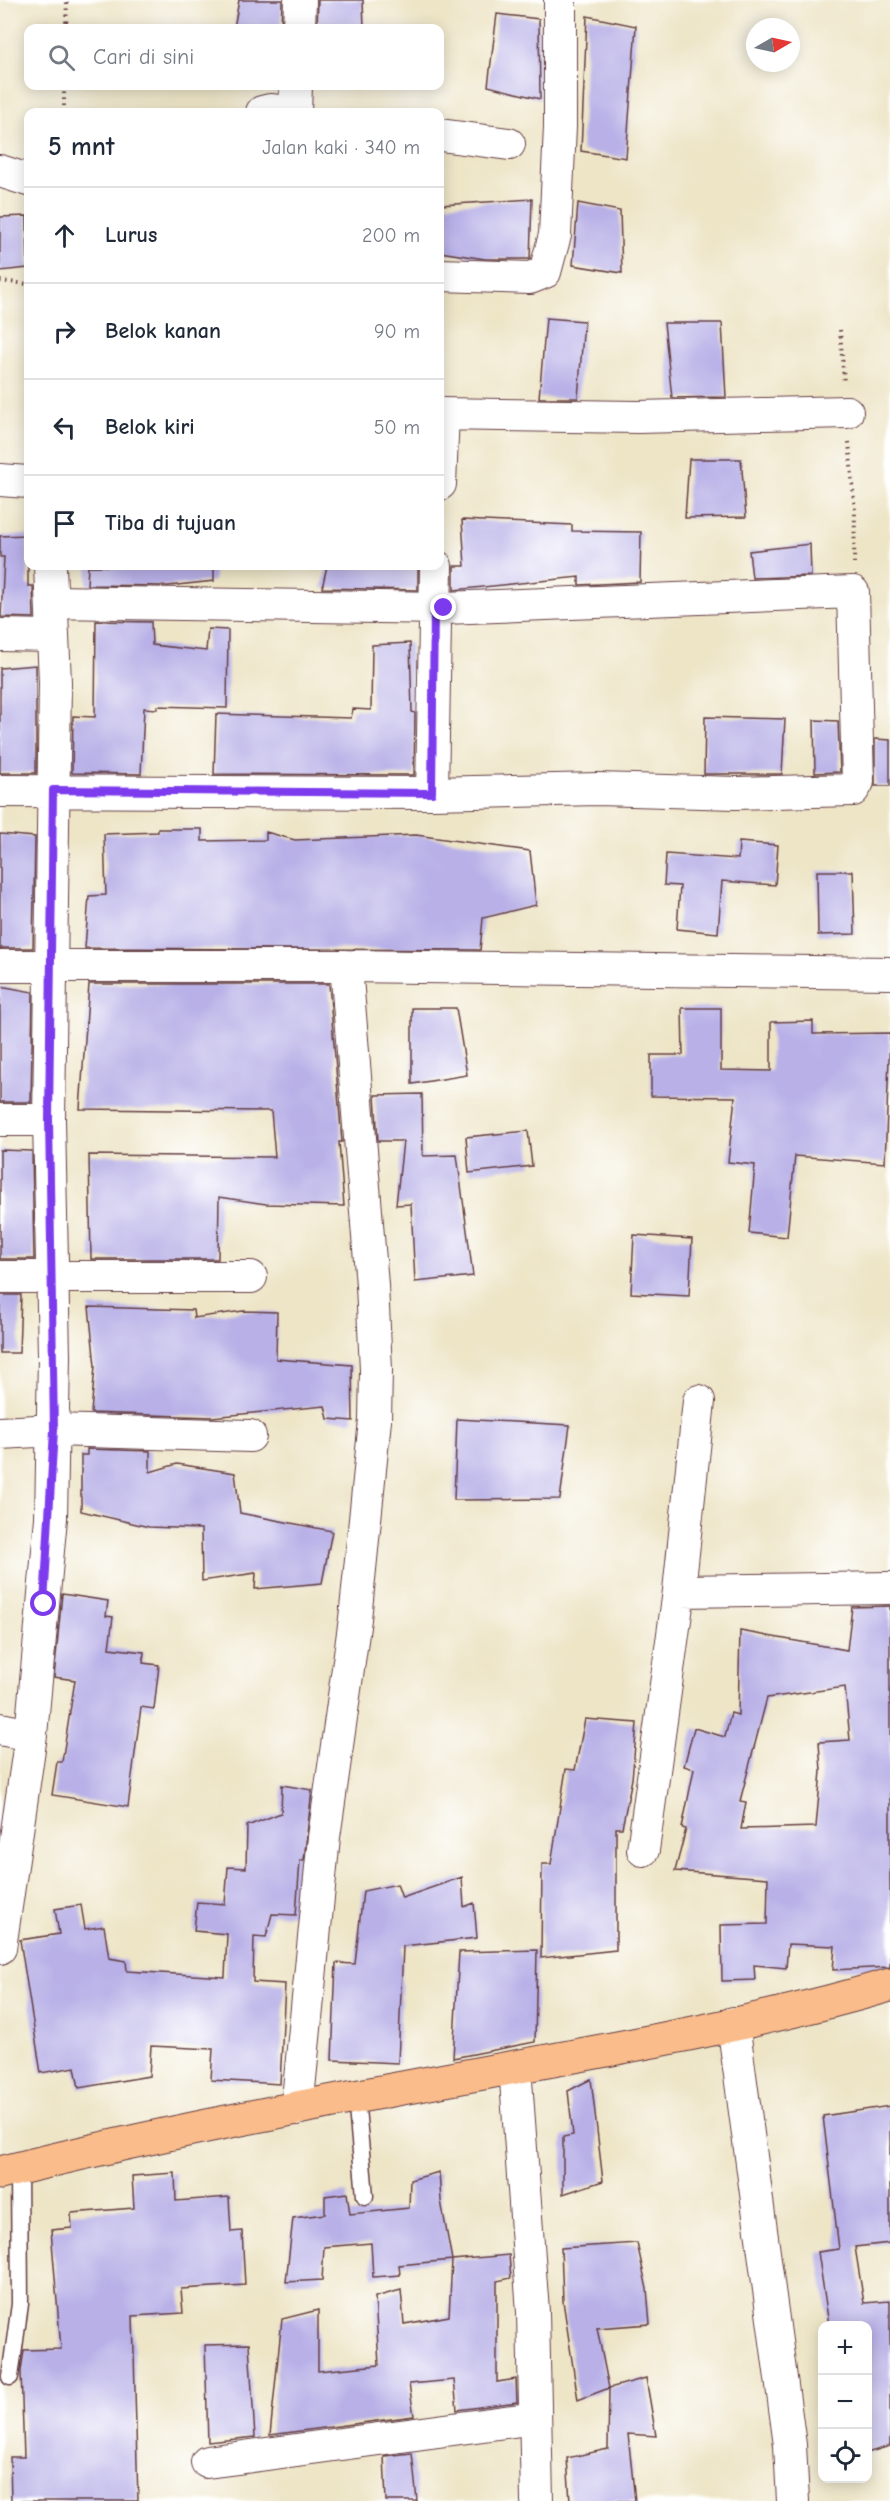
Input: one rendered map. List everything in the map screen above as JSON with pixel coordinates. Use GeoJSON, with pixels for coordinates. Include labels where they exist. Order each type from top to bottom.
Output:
{"type":"FeatureCollection","features":[{"type":"Feature","properties":{"kind":"highway"},"geometry":{"type":"LineString","coordinates":[[10,2171],[356,2097],[631,2046],[834,2001],[890,1985]]}},
{"type":"Feature","properties":{"kind":"street"},"geometry":{"type":"LineString","coordinates":[[299,24],[300,0]]}},
{"type":"Feature","properties":{"kind":"street"},"geometry":{"type":"LineString","coordinates":[[444,275],[530,278],[542,274],[548,266],[555,235],[560,127],[560,0]]}},
{"type":"Feature","properties":{"kind":"street"},"geometry":{"type":"LineString","coordinates":[[295,108],[296,90]]}},
{"type":"Feature","properties":{"kind":"street"},"geometry":{"type":"LineString","coordinates":[[444,136],[509,144]]}},
{"type":"Feature","properties":{"kind":"street"},"geometry":{"type":"LineString","coordinates":[[0,171],[24,179]]}},
{"type":"Feature","properties":{"kind":"street"},"geometry":{"type":"LineString","coordinates":[[444,414],[638,417],[847,412]]}},
{"type":"Feature","properties":{"kind":"street"},"geometry":{"type":"LineString","coordinates":[[0,480],[24,482]]}},
{"type":"Feature","properties":{"kind":"street"},"geometry":{"type":"LineString","coordinates":[[0,1948],[31,1735],[51,1518],[54,1430],[49,1120],[54,636],[50,570]]}},
{"type":"Feature","properties":{"kind":"street"},"geometry":{"type":"LineString","coordinates":[[432,793],[436,570]]}},
{"type":"Feature","properties":{"kind":"street"},"geometry":{"type":"LineString","coordinates":[[0,791],[432,793],[598,789],[736,794],[853,790],[858,782],[853,592],[434,608],[52,602]]}},
{"type":"Feature","properties":{"kind":"street"},"geometry":{"type":"LineString","coordinates":[[0,634],[54,636]]}},
{"type":"Feature","properties":{"kind":"street"},"geometry":{"type":"LineString","coordinates":[[0,966],[346,966],[890,974]]}},
{"type":"Feature","properties":{"kind":"street"},"geometry":{"type":"LineString","coordinates":[[297,2109],[324,1837],[355,1619],[375,1420],[376,1370],[372,1285],[346,966]]}},
{"type":"Feature","properties":{"kind":"street"},"geometry":{"type":"LineString","coordinates":[[0,1120],[49,1120]]}},
{"type":"Feature","properties":{"kind":"street"},"geometry":{"type":"LineString","coordinates":[[0,1277],[251,1277]]}},
{"type":"Feature","properties":{"kind":"street"},"geometry":{"type":"LineString","coordinates":[[643,1850],[679,1591],[699,1401]]}},
{"type":"Feature","properties":{"kind":"street"},"geometry":{"type":"LineString","coordinates":[[0,1433],[54,1430],[250,1436]]}},
{"type":"Feature","properties":{"kind":"street"},"geometry":{"type":"LineString","coordinates":[[679,1591],[890,1588]]}},
{"type":"Feature","properties":{"kind":"street"},"geometry":{"type":"LineString","coordinates":[[0,1729],[31,1735]]}},
{"type":"Feature","properties":{"kind":"street"},"geometry":{"type":"LineString","coordinates":[[733,2023],[790,2445],[793,2501]]}},
{"type":"Feature","properties":{"kind":"street"},"geometry":{"type":"LineString","coordinates":[[514,2067],[533,2312],[537,2501]]}},
{"type":"Feature","properties":{"kind":"street"},"geometry":{"type":"LineString","coordinates":[[207,2462],[535,2418]]}},
{"type":"Feature","properties":{"kind":"lane"},"geometry":{"type":"LineString","coordinates":[[356,2097],[365,2196]]}},
{"type":"Feature","properties":{"kind":"lane"},"geometry":{"type":"LineString","coordinates":[[10,2171],[20,2304],[10,2377]]}},
{"type":"Feature","properties":{"kind":"path"},"geometry":{"type":"LineString","coordinates":[[66,24],[67,0]]}},
{"type":"Feature","properties":{"kind":"path"},"geometry":{"type":"LineString","coordinates":[[63,108],[64,90]]}},
{"type":"Feature","properties":{"kind":"path"},"geometry":{"type":"LineString","coordinates":[[0,281],[24,284]]}},
{"type":"Feature","properties":{"kind":"path"},"geometry":{"type":"LineString","coordinates":[[840,330],[855,512],[853,592]]}},
{"type":"Feature","properties":{"kind":"building"},"geometry":{"type":"Polygon","coordinates":[[[239,0],[282,0],[281,24],[235,24],[239,0]]]}},
{"type":"Feature","properties":{"kind":"building"},"geometry":{"type":"Polygon","coordinates":[[[318,0],[363,0],[364,24],[317,24],[318,0]]]}},
{"type":"Feature","properties":{"kind":"building"},"geometry":{"type":"Polygon","coordinates":[[[497,14],[539,19],[540,99],[488,86],[497,14]]]}},
{"type":"Feature","properties":{"kind":"building"},"geometry":{"type":"Polygon","coordinates":[[[587,16],[636,26],[626,158],[581,151],[587,16]]]}},
{"type":"Feature","properties":{"kind":"building"},"geometry":{"type":"Polygon","coordinates":[[[532,199],[530,259],[485,259],[444,253],[444,205],[532,199]]]}},
{"type":"Feature","properties":{"kind":"building"},"geometry":{"type":"Polygon","coordinates":[[[578,203],[620,211],[622,273],[573,265],[578,203]]]}},
{"type":"Feature","properties":{"kind":"building"},"geometry":{"type":"Polygon","coordinates":[[[24,216],[24,268],[0,271],[0,217],[24,216]]]}},
{"type":"Feature","properties":{"kind":"building"},"geometry":{"type":"Polygon","coordinates":[[[546,318],[584,321],[578,398],[539,398],[546,318]]]}},
{"type":"Feature","properties":{"kind":"building"},"geometry":{"type":"Polygon","coordinates":[[[664,323],[722,323],[726,397],[672,398],[664,323]]]}},
{"type":"Feature","properties":{"kind":"building"},"geometry":{"type":"Polygon","coordinates":[[[689,459],[741,459],[746,517],[685,518],[689,459]]]}},
{"type":"Feature","properties":{"kind":"building"},"geometry":{"type":"Polygon","coordinates":[[[462,520],[572,525],[572,531],[641,532],[640,582],[579,585],[579,577],[454,590],[454,566],[465,566],[462,520]]]}},
{"type":"Feature","properties":{"kind":"building"},"geometry":{"type":"Polygon","coordinates":[[[24,535],[24,570],[28,570],[28,586],[33,586],[34,618],[1,617],[4,557],[0,557],[0,536],[24,535]]]}},
{"type":"Feature","properties":{"kind":"building"},"geometry":{"type":"Polygon","coordinates":[[[810,544],[811,576],[752,578],[749,551],[810,544]]]}},
{"type":"Feature","properties":{"kind":"building"},"geometry":{"type":"Polygon","coordinates":[[[88,570],[214,570],[214,581],[168,586],[87,585],[88,570]]]}},
{"type":"Feature","properties":{"kind":"building"},"geometry":{"type":"Polygon","coordinates":[[[326,570],[418,570],[418,590],[322,588],[326,570]]]}},
{"type":"Feature","properties":{"kind":"building"},"geometry":{"type":"Polygon","coordinates":[[[96,621],[151,622],[152,645],[206,651],[208,629],[228,630],[227,708],[157,706],[157,709],[144,708],[141,774],[72,773],[73,716],[95,717],[96,621]]]}},
{"type":"Feature","properties":{"kind":"building"},"geometry":{"type":"Polygon","coordinates":[[[410,643],[412,712],[415,713],[414,775],[214,774],[216,714],[351,718],[353,709],[371,710],[372,645],[410,643]]]}},
{"type":"Feature","properties":{"kind":"building"},"geometry":{"type":"Polygon","coordinates":[[[36,665],[36,773],[0,773],[0,668],[36,665]]]}},
{"type":"Feature","properties":{"kind":"building"},"geometry":{"type":"Polygon","coordinates":[[[705,717],[785,719],[782,774],[704,774],[705,717]]]}},
{"type":"Feature","properties":{"kind":"building"},"geometry":{"type":"Polygon","coordinates":[[[814,720],[838,721],[840,772],[815,773],[814,720]]]}},
{"type":"Feature","properties":{"kind":"building"},"geometry":{"type":"Polygon","coordinates":[[[875,739],[890,740],[890,786],[875,786],[875,739]]]}},
{"type":"Feature","properties":{"kind":"building"},"geometry":{"type":"Polygon","coordinates":[[[158,829],[202,829],[202,841],[266,840],[266,832],[295,840],[416,835],[530,851],[536,905],[483,918],[480,950],[85,948],[89,896],[106,895],[104,834],[158,832],[158,829]]]}},
{"type":"Feature","properties":{"kind":"building"},"geometry":{"type":"Polygon","coordinates":[[[0,834],[35,837],[33,948],[0,948],[0,834]]]}},
{"type":"Feature","properties":{"kind":"building"},"geometry":{"type":"Polygon","coordinates":[[[739,842],[778,845],[775,885],[722,881],[718,933],[677,929],[680,886],[664,885],[666,854],[738,859],[739,842]]]}},
{"type":"Feature","properties":{"kind":"building"},"geometry":{"type":"Polygon","coordinates":[[[817,871],[853,871],[855,934],[818,935],[817,871]]]}},
{"type":"Feature","properties":{"kind":"building"},"geometry":{"type":"Polygon","coordinates":[[[89,984],[329,984],[342,1142],[339,1142],[344,1206],[266,1204],[219,1197],[218,1259],[91,1259],[89,1155],[275,1157],[271,1111],[80,1109],[89,984]]]}},
{"type":"Feature","properties":{"kind":"building"},"geometry":{"type":"Polygon","coordinates":[[[0,986],[33,992],[31,1102],[0,1102],[0,986]]]}},
{"type":"Feature","properties":{"kind":"building"},"geometry":{"type":"Polygon","coordinates":[[[412,1008],[456,1008],[467,1075],[412,1084],[412,1008]]]}},
{"type":"Feature","properties":{"kind":"building"},"geometry":{"type":"Polygon","coordinates":[[[682,1008],[721,1008],[721,1070],[771,1071],[771,1022],[813,1021],[813,1034],[890,1033],[885,1163],[795,1156],[787,1237],[749,1233],[755,1165],[728,1162],[735,1097],[651,1096],[651,1055],[683,1055],[682,1008]]]}},
{"type":"Feature","properties":{"kind":"building"},"geometry":{"type":"Polygon","coordinates":[[[422,1094],[423,1156],[457,1155],[473,1276],[415,1282],[411,1204],[396,1205],[403,1141],[378,1141],[375,1095],[422,1094]]]}},
{"type":"Feature","properties":{"kind":"building"},"geometry":{"type":"Polygon","coordinates":[[[528,1131],[532,1166],[469,1173],[466,1137],[528,1131]]]}},
{"type":"Feature","properties":{"kind":"building"},"geometry":{"type":"Polygon","coordinates":[[[0,1150],[32,1151],[34,1259],[0,1259],[0,1150]]]}},
{"type":"Feature","properties":{"kind":"building"},"geometry":{"type":"Polygon","coordinates":[[[634,1235],[692,1239],[689,1296],[631,1293],[634,1235]]]}},
{"type":"Feature","properties":{"kind":"building"},"geometry":{"type":"Polygon","coordinates":[[[0,1295],[21,1295],[19,1353],[0,1353],[0,1295]]]}},
{"type":"Feature","properties":{"kind":"building"},"geometry":{"type":"Polygon","coordinates":[[[89,1307],[193,1310],[194,1318],[243,1311],[277,1312],[276,1359],[352,1365],[353,1421],[328,1419],[325,1406],[212,1417],[91,1413],[95,1366],[89,1307]]]}},
{"type":"Feature","properties":{"kind":"building"},"geometry":{"type":"Polygon","coordinates":[[[457,1419],[570,1425],[560,1499],[454,1500],[457,1419]]]}},
{"type":"Feature","properties":{"kind":"building"},"geometry":{"type":"Polygon","coordinates":[[[87,1449],[150,1451],[150,1472],[177,1464],[235,1473],[240,1513],[332,1531],[322,1583],[255,1589],[256,1573],[202,1581],[201,1529],[149,1527],[81,1511],[81,1455],[87,1455],[87,1449]]]}},
{"type":"Feature","properties":{"kind":"building"},"geometry":{"type":"Polygon","coordinates":[[[62,1594],[108,1601],[106,1616],[113,1617],[109,1648],[144,1652],[143,1663],[159,1665],[154,1709],[141,1707],[128,1807],[52,1795],[57,1762],[62,1762],[75,1680],[54,1677],[62,1594]]]}},
{"type":"Feature","properties":{"kind":"building"},"geometry":{"type":"Polygon","coordinates":[[[890,1606],[890,1967],[833,1970],[835,1946],[788,1944],[786,1968],[754,1965],[755,1980],[722,1981],[721,1925],[767,1924],[768,1878],[675,1871],[686,1829],[682,1828],[694,1769],[684,1766],[694,1728],[725,1737],[731,1713],[738,1715],[740,1631],[847,1650],[852,1607],[890,1606]],[[845,1687],[767,1698],[740,1801],[746,1802],[741,1829],[816,1827],[821,1771],[819,1742],[850,1740],[845,1687]]]}},
{"type":"Feature","properties":{"kind":"building"},"geometry":{"type":"Polygon","coordinates":[[[585,1719],[637,1723],[632,1779],[622,1828],[616,1828],[616,1950],[541,1958],[542,1864],[551,1864],[566,1769],[575,1770],[585,1719]]]}},
{"type":"Feature","properties":{"kind":"building"},"geometry":{"type":"Polygon","coordinates":[[[282,1785],[312,1790],[304,1860],[300,1860],[296,1915],[272,1914],[266,1937],[254,1936],[253,1982],[285,1984],[280,2084],[211,2080],[213,2049],[151,2046],[149,2076],[79,2088],[75,2067],[41,2073],[20,1940],[59,1934],[55,1909],[81,1905],[85,1929],[104,1926],[109,1958],[126,1961],[127,1971],[225,1977],[227,1934],[194,1931],[197,1902],[225,1904],[228,1867],[246,1868],[247,1826],[281,1813],[282,1785]]]}},
{"type":"Feature","properties":{"kind":"building"},"geometry":{"type":"Polygon","coordinates":[[[462,1877],[464,1907],[474,1903],[477,1938],[403,1946],[398,2063],[332,2060],[336,1963],[355,1964],[363,1891],[397,1884],[402,1898],[462,1877]]]}},
{"type":"Feature","properties":{"kind":"building"},"geometry":{"type":"Polygon","coordinates":[[[537,1950],[535,2042],[453,2058],[459,1952],[537,1950]]]}},
{"type":"Feature","properties":{"kind":"building"},"geometry":{"type":"Polygon","coordinates":[[[591,2079],[603,2181],[563,2194],[563,2137],[573,2135],[568,2091],[591,2079]]]}},
{"type":"Feature","properties":{"kind":"building"},"geometry":{"type":"Polygon","coordinates":[[[890,2106],[890,2243],[855,2247],[864,2303],[890,2301],[890,2446],[872,2451],[872,2321],[828,2321],[818,2252],[839,2249],[823,2116],[890,2106]]]}},
{"type":"Feature","properties":{"kind":"building"},"geometry":{"type":"Polygon","coordinates":[[[439,2172],[441,2201],[452,2260],[399,2265],[400,2275],[373,2277],[371,2243],[324,2247],[322,2280],[286,2282],[293,2218],[325,2214],[325,2196],[347,2193],[350,2214],[409,2208],[410,2180],[439,2172]]]}},
{"type":"Feature","properties":{"kind":"building"},"geometry":{"type":"Polygon","coordinates":[[[175,2173],[176,2201],[229,2197],[231,2232],[242,2231],[245,2285],[181,2289],[183,2313],[133,2316],[138,2501],[11,2501],[10,2457],[24,2457],[21,2371],[24,2350],[61,2349],[51,2230],[72,2228],[71,2213],[134,2208],[132,2176],[175,2173]]]}},
{"type":"Feature","properties":{"kind":"building"},"geometry":{"type":"Polygon","coordinates":[[[637,2243],[647,2289],[650,2324],[597,2328],[609,2388],[578,2400],[563,2301],[561,2248],[637,2243]]]}},
{"type":"Feature","properties":{"kind":"building"},"geometry":{"type":"Polygon","coordinates":[[[509,2255],[511,2278],[497,2281],[497,2382],[516,2379],[517,2402],[457,2410],[454,2380],[409,2384],[414,2416],[270,2435],[282,2319],[318,2310],[318,2371],[379,2365],[375,2297],[401,2290],[404,2324],[449,2316],[452,2260],[509,2255]]]}},
{"type":"Feature","properties":{"kind":"building"},"geometry":{"type":"Polygon","coordinates":[[[249,2344],[255,2437],[208,2442],[205,2345],[249,2344]]]}},
{"type":"Feature","properties":{"kind":"building"},"geometry":{"type":"Polygon","coordinates":[[[646,2378],[656,2436],[628,2434],[635,2501],[570,2501],[567,2458],[608,2449],[609,2388],[646,2378]]]}},
{"type":"Feature","properties":{"kind":"building"},"geometry":{"type":"Polygon","coordinates":[[[412,2453],[417,2501],[386,2501],[384,2456],[412,2453]]]}},
{"type":"Feature","properties":{"kind":"route"},"geometry":{"type":"LineString","coordinates":[[44,1604],[51,1518],[54,1430],[49,1120],[53,790],[432,793],[434,608],[444,608]]}}]}
